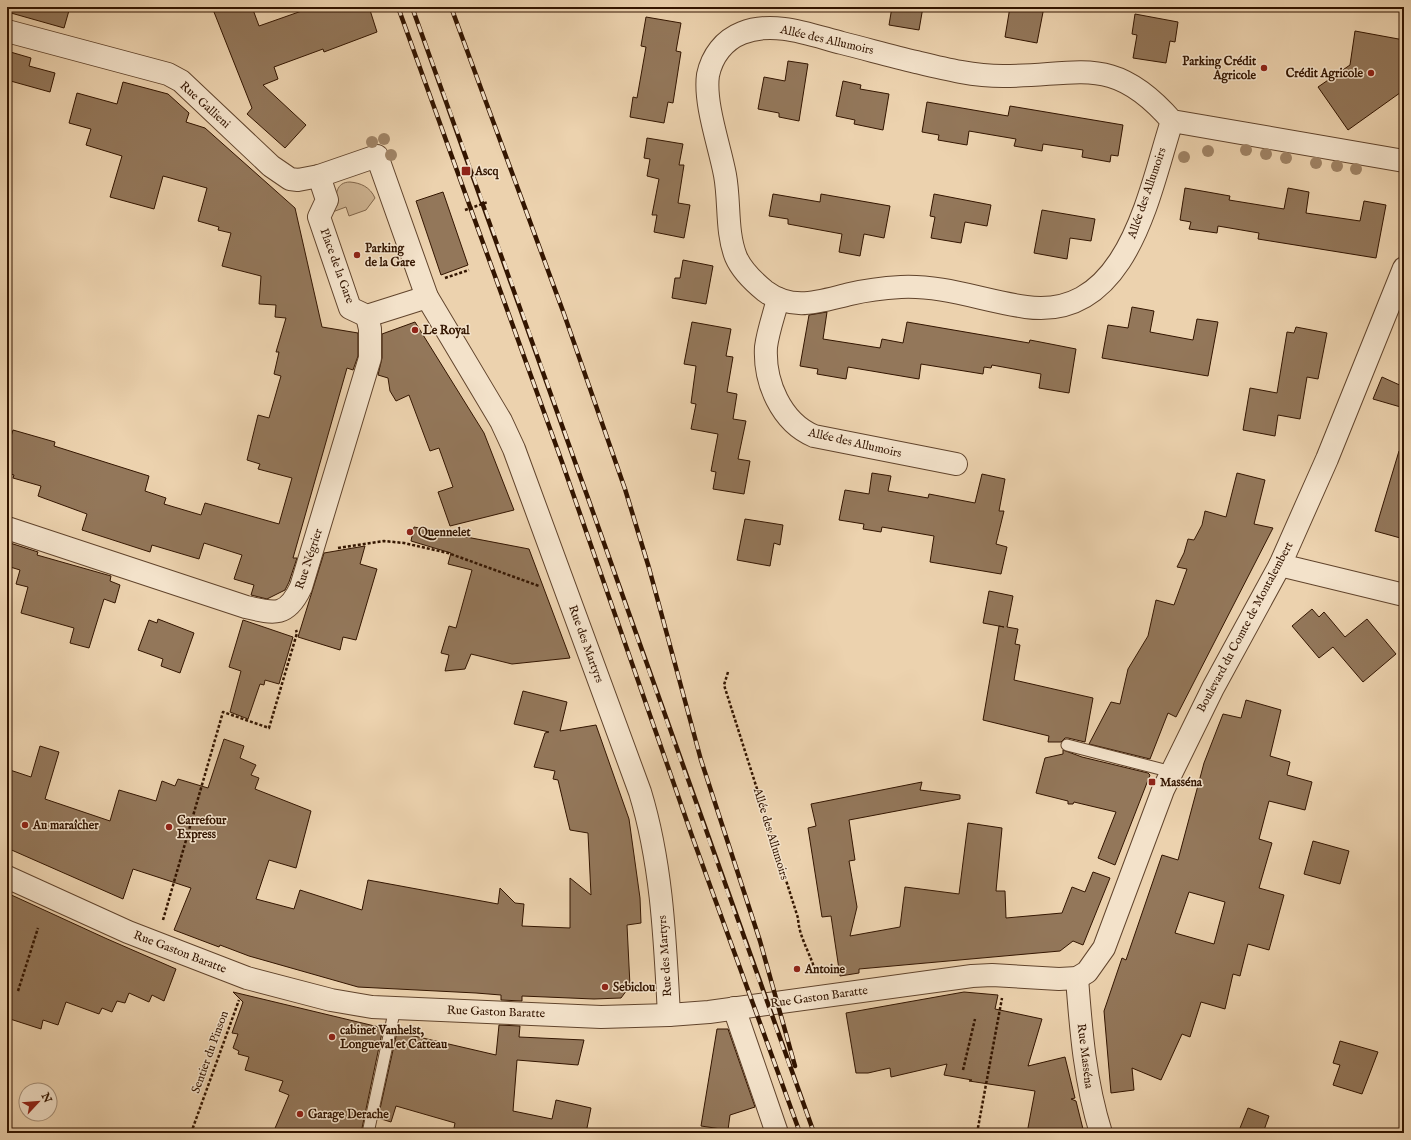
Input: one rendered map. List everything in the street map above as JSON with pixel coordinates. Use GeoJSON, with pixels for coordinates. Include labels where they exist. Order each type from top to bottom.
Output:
{"type":"FeatureCollection","features":[{"type":"Feature","properties":{"kind":"street","name":"Allée des Allumoirs"},"geometry":{"type":"LineString","coordinates":[[759,28],[792,30],[942,69],[983,76],[1076,71],[1111,75],[1126,82],[1145,95],[1172,121],[1139,225],[1117,268],[1103,283],[1074,301],[1058,307],[1024,307],[950,290],[904,287],[864,291],[819,303],[793,303],[778,299],[756,283],[744,271],[737,260],[732,237],[726,176],[707,89],[708,74],[713,60],[720,48],[731,38],[744,32],[759,28]]}},
{"type":"Feature","properties":{"kind":"street","name":"Rue Gallieni"},"geometry":{"type":"LineString","coordinates":[[7,31],[168,74],[181,81],[281,174],[290,179],[298,180],[319,176]]}},
{"type":"Feature","properties":{"kind":"street"},"geometry":{"type":"LineString","coordinates":[[1172,121],[1404,161]]}},
{"type":"Feature","properties":{"kind":"street"},"geometry":{"type":"LineString","coordinates":[[319,176],[377,156],[427,297],[367,316]]}},
{"type":"Feature","properties":{"kind":"street","name":"Place de la Gare"},"geometry":{"type":"LineString","coordinates":[[319,176],[327,200],[319,217],[350,308],[367,316]]}},
{"type":"Feature","properties":{"kind":"street","name":"Boulevard du Comte de Montalembert"},"geometry":{"type":"LineString","coordinates":[[1077,978],[1091,967],[1104,948],[1172,772],[1213,688],[1280,565],[1338,432],[1404,268]]}},
{"type":"Feature","properties":{"kind":"street","name":"Rue des Martyrs"},"geometry":{"type":"LineString","coordinates":[[427,297],[508,435],[566,587],[647,816],[659,878],[669,1015]]}},
{"type":"Feature","properties":{"kind":"street","name":"Allée des Allumoirs"},"geometry":{"type":"LineString","coordinates":[[778,299],[769,331],[767,361],[769,377],[775,395],[783,411],[794,424],[814,436],[956,464]]}},
{"type":"Feature","properties":{"kind":"street","name":"Rue Négrier"},"geometry":{"type":"LineString","coordinates":[[286,609],[295,600],[301,587],[370,358],[370,329],[367,316]]}},
{"type":"Feature","properties":{"kind":"street"},"geometry":{"type":"LineString","coordinates":[[7,528],[246,607],[276,612],[286,609]]}},
{"type":"Feature","properties":{"kind":"street"},"geometry":{"type":"LineString","coordinates":[[1280,565],[1404,595]]}},
{"type":"Feature","properties":{"kind":"street","name":"Rue Gaston Baratte"},"geometry":{"type":"LineString","coordinates":[[7,877],[100,920],[247,978],[331,1000],[358,1005],[601,1017],[669,1015],[734,1008],[972,976],[1059,979],[1077,978]]}},
{"type":"Feature","properties":{"kind":"street","name":"Rue Masséna"},"geometry":{"type":"LineString","coordinates":[[1077,978],[1086,1073],[1092,1104],[1101,1133]]}},
{"type":"Feature","properties":{"kind":"street"},"geometry":{"type":"LineString","coordinates":[[734,1008],[777,1133]]}},
{"type":"Feature","properties":{"kind":"lane"},"geometry":{"type":"LineString","coordinates":[[1067,745],[1172,772]]}},
{"type":"Feature","properties":{"kind":"lane"},"geometry":{"type":"LineString","coordinates":[[368,1133],[395,1008]]}},
{"type":"Feature","properties":{"kind":"path"},"geometry":{"type":"LineString","coordinates":[[465,210],[488,202]]}},
{"type":"Feature","properties":{"kind":"path"},"geometry":{"type":"LineString","coordinates":[[311,553],[384,541],[404,543],[448,553],[541,587],[566,587]]}},
{"type":"Feature","properties":{"kind":"path"},"geometry":{"type":"LineString","coordinates":[[156,943],[223,712],[269,728],[297,633],[286,609]]}},
{"type":"Feature","properties":{"kind":"path","name":"Allée des Allumoirs"},"geometry":{"type":"LineString","coordinates":[[728,672],[724,686],[798,918],[800,935],[814,963],[822,996]]}},
{"type":"Feature","properties":{"kind":"path"},"geometry":{"type":"LineString","coordinates":[[18,991],[38,928]]}},
{"type":"Feature","properties":{"kind":"path"},"geometry":{"type":"LineString","coordinates":[[977,1133],[1006,976]]}},
{"type":"Feature","properties":{"kind":"path","name":"Sentier du Pinson"},"geometry":{"type":"LineString","coordinates":[[190,1133],[247,978]]}},
{"type":"Feature","properties":{"kind":"path"},"geometry":{"type":"LineString","coordinates":[[963,1070],[975,1019]]}},
{"type":"Feature","properties":{"kind":"shaded area"},"geometry":{"type":"Polygon","coordinates":[[[350,182],[365,186],[371,191],[375,198],[366,210],[349,216],[346,207],[327,214],[337,206],[336,198],[339,187],[342,184],[350,182]]]}},
{"type":"Feature","properties":{"kind":"building"},"geometry":{"type":"Polygon","coordinates":[[[12,7],[70,7],[64,28],[11,13],[12,7]]]}},
{"type":"Feature","properties":{"kind":"building"},"geometry":{"type":"Polygon","coordinates":[[[212,7],[252,7],[259,26],[313,7],[369,7],[377,32],[324,52],[323,49],[274,67],[278,79],[263,85],[306,125],[285,148],[247,114],[252,108],[212,7]]]}},
{"type":"Feature","properties":{"kind":"building"},"geometry":{"type":"Polygon","coordinates":[[[892,7],[923,7],[919,30],[889,25],[892,7]]]}},
{"type":"Feature","properties":{"kind":"building"},"geometry":{"type":"Polygon","coordinates":[[[1010,7],[1044,7],[1037,43],[1005,37],[1010,7]]]}},
{"type":"Feature","properties":{"kind":"building"},"geometry":{"type":"Polygon","coordinates":[[[1135,14],[1178,22],[1175,42],[1170,41],[1166,63],[1133,58],[1137,35],[1132,34],[1135,14]]]}},
{"type":"Feature","properties":{"kind":"building"},"geometry":{"type":"Polygon","coordinates":[[[646,17],[681,23],[676,51],[681,52],[673,103],[668,102],[664,123],[630,117],[633,97],[637,98],[646,47],[641,46],[646,17]]]}},
{"type":"Feature","properties":{"kind":"building","name":"Crédit Agricole"},"geometry":{"type":"Polygon","coordinates":[[[1355,31],[1404,40],[1404,90],[1348,130],[1318,87],[1350,65],[1355,31]]]}},
{"type":"Feature","properties":{"kind":"building"},"geometry":{"type":"Polygon","coordinates":[[[7,51],[31,58],[29,66],[55,73],[50,92],[7,80],[7,51]]]}},
{"type":"Feature","properties":{"kind":"building"},"geometry":{"type":"Polygon","coordinates":[[[788,61],[808,64],[799,121],[779,117],[779,113],[758,109],[764,77],[785,81],[788,61]]]}},
{"type":"Feature","properties":{"kind":"building"},"geometry":{"type":"Polygon","coordinates":[[[843,81],[861,85],[860,89],[889,94],[883,130],[854,124],[855,120],[836,116],[843,81]]]}},
{"type":"Feature","properties":{"kind":"building"},"geometry":{"type":"Polygon","coordinates":[[[123,82],[168,94],[189,113],[186,122],[205,128],[295,208],[322,327],[358,333],[358,356],[353,370],[347,368],[293,558],[297,558],[289,582],[285,590],[267,599],[251,595],[254,585],[234,579],[242,555],[204,543],[199,559],[152,545],[150,552],[82,530],[87,514],[38,496],[41,486],[13,478],[14,475],[7,473],[7,450],[13,430],[55,442],[54,446],[149,476],[145,491],[166,498],[164,504],[201,515],[205,503],[279,524],[292,478],[258,469],[260,464],[247,460],[258,415],[269,418],[281,376],[274,374],[279,352],[276,352],[286,318],[275,317],[276,305],[259,304],[261,276],[222,266],[231,233],[218,230],[219,227],[198,221],[207,188],[163,176],[154,209],[110,197],[122,156],[86,145],[91,129],[69,123],[77,93],[117,104],[123,82]]]}},
{"type":"Feature","properties":{"kind":"building"},"geometry":{"type":"Polygon","coordinates":[[[927,102],[1008,116],[1010,106],[1123,125],[1118,156],[1111,155],[1110,162],[1082,157],[1083,150],[1043,144],[1042,151],[1014,146],[1016,139],[969,131],[967,145],[938,140],[939,135],[922,132],[927,102]]]}},
{"type":"Feature","properties":{"kind":"building"},"geometry":{"type":"Polygon","coordinates":[[[647,138],[683,144],[679,165],[684,165],[678,203],[690,205],[684,238],[654,232],[657,215],[652,215],[659,179],[647,176],[650,159],[644,158],[647,138]]]}},
{"type":"Feature","properties":{"kind":"building"},"geometry":{"type":"Polygon","coordinates":[[[1185,188],[1230,196],[1229,200],[1284,209],[1288,188],[1309,192],[1306,213],[1360,221],[1364,201],[1386,205],[1376,258],[1258,239],[1259,233],[1218,226],[1217,233],[1189,229],[1191,222],[1180,220],[1185,188]]]}},
{"type":"Feature","properties":{"kind":"building","name":"Ascq"},"geometry":{"type":"Polygon","coordinates":[[[443,192],[468,265],[441,275],[416,201],[443,192]]]}},
{"type":"Feature","properties":{"kind":"building"},"geometry":{"type":"Polygon","coordinates":[[[773,194],[820,202],[821,194],[890,206],[884,238],[864,234],[860,256],[839,252],[842,234],[788,224],[788,219],[769,216],[773,194]]]}},
{"type":"Feature","properties":{"kind":"building"},"geometry":{"type":"Polygon","coordinates":[[[934,194],[991,205],[987,226],[965,222],[961,243],[931,238],[935,217],[930,216],[934,194]]]}},
{"type":"Feature","properties":{"kind":"building"},"geometry":{"type":"Polygon","coordinates":[[[1042,210],[1095,219],[1091,241],[1070,238],[1067,259],[1034,253],[1042,210]]]}},
{"type":"Feature","properties":{"kind":"building"},"geometry":{"type":"Polygon","coordinates":[[[683,260],[713,266],[706,304],[672,298],[675,278],[680,278],[683,260]]]}},
{"type":"Feature","properties":{"kind":"building"},"geometry":{"type":"Polygon","coordinates":[[[1132,307],[1154,311],[1150,332],[1193,340],[1197,319],[1218,322],[1208,376],[1102,358],[1108,325],[1128,328],[1132,307]]]}},
{"type":"Feature","properties":{"kind":"building"},"geometry":{"type":"Polygon","coordinates":[[[827,312],[823,339],[880,348],[882,339],[903,343],[907,322],[1029,343],[1030,340],[1076,349],[1069,393],[1039,388],[1041,374],[992,365],[991,368],[984,367],[983,374],[921,364],[919,379],[848,367],[846,379],[817,374],[818,369],[800,366],[809,315],[827,312]]]}},
{"type":"Feature","properties":{"kind":"building"},"geometry":{"type":"Polygon","coordinates":[[[415,322],[484,433],[514,510],[450,526],[438,492],[453,487],[439,448],[430,451],[409,395],[396,401],[390,391],[388,378],[378,375],[382,358],[382,334],[415,322]]]}},
{"type":"Feature","properties":{"kind":"building"},"geometry":{"type":"Polygon","coordinates":[[[692,322],[731,329],[726,356],[733,357],[727,392],[737,394],[733,419],[746,421],[738,459],[750,461],[744,494],[713,489],[716,472],[711,471],[718,434],[691,429],[696,404],[691,403],[696,366],[684,364],[692,322]]]}},
{"type":"Feature","properties":{"kind":"building"},"geometry":{"type":"Polygon","coordinates":[[[1296,327],[1327,333],[1318,379],[1307,377],[1300,419],[1278,415],[1275,436],[1243,430],[1250,388],[1277,393],[1287,332],[1294,333],[1296,327]]]}},
{"type":"Feature","properties":{"kind":"building"},"geometry":{"type":"Polygon","coordinates":[[[1382,377],[1404,387],[1404,408],[1373,399],[1382,377]]]}},
{"type":"Feature","properties":{"kind":"building"},"geometry":{"type":"Polygon","coordinates":[[[1399,451],[1404,452],[1404,539],[1375,531],[1399,451]]]}},
{"type":"Feature","properties":{"kind":"building"},"geometry":{"type":"Polygon","coordinates":[[[872,473],[891,476],[888,491],[928,498],[929,494],[975,503],[982,474],[1005,479],[999,511],[1004,511],[996,544],[1007,547],[1001,574],[930,562],[934,536],[882,527],[881,532],[863,529],[864,524],[839,520],[845,490],[869,494],[872,473]]]}},
{"type":"Feature","properties":{"kind":"building"},"geometry":{"type":"Polygon","coordinates":[[[1237,473],[1265,480],[1254,524],[1273,528],[1176,717],[1168,713],[1150,759],[1089,744],[1111,702],[1120,704],[1128,669],[1148,636],[1156,600],[1174,605],[1187,569],[1177,567],[1184,553],[1188,539],[1194,540],[1202,525],[1205,511],[1226,517],[1237,473]]]}},
{"type":"Feature","properties":{"kind":"building"},"geometry":{"type":"Polygon","coordinates":[[[745,519],[783,525],[780,545],[774,543],[770,566],[737,560],[745,519]]]}},
{"type":"Feature","properties":{"kind":"building"},"geometry":{"type":"Polygon","coordinates":[[[414,527],[529,549],[570,658],[512,664],[471,654],[465,669],[445,671],[449,655],[441,653],[449,626],[456,628],[472,570],[448,564],[451,553],[411,541],[414,527]]]}},
{"type":"Feature","properties":{"kind":"building"},"geometry":{"type":"Polygon","coordinates":[[[7,542],[38,552],[37,555],[111,576],[110,581],[120,585],[115,603],[104,599],[89,648],[70,643],[74,628],[21,613],[28,587],[16,584],[20,570],[7,566],[7,542]]]}},
{"type":"Feature","properties":{"kind":"building"},"geometry":{"type":"Polygon","coordinates":[[[365,546],[360,564],[377,569],[356,640],[343,637],[340,650],[298,637],[324,553],[365,546]]]}},
{"type":"Feature","properties":{"kind":"building"},"geometry":{"type":"Polygon","coordinates":[[[989,591],[1013,596],[1007,627],[1018,629],[1015,644],[1020,645],[1014,680],[1093,698],[1085,742],[1065,738],[1061,742],[1048,742],[1049,736],[983,720],[999,626],[983,623],[989,591]]]}},
{"type":"Feature","properties":{"kind":"building"},"geometry":{"type":"Polygon","coordinates":[[[1312,609],[1319,617],[1324,612],[1345,637],[1367,619],[1396,654],[1363,682],[1333,647],[1319,658],[1292,626],[1312,609]]]}},
{"type":"Feature","properties":{"kind":"building"},"geometry":{"type":"Polygon","coordinates":[[[158,619],[194,633],[180,673],[161,666],[163,659],[138,650],[149,620],[157,623],[158,619]]]}},
{"type":"Feature","properties":{"kind":"building"},"geometry":{"type":"Polygon","coordinates":[[[243,620],[293,637],[279,684],[265,680],[264,685],[260,684],[248,719],[230,712],[241,671],[229,667],[243,620]]]}},
{"type":"Feature","properties":{"kind":"building"},"geometry":{"type":"Polygon","coordinates":[[[523,691],[567,702],[560,731],[596,725],[629,819],[640,898],[641,923],[627,925],[630,986],[621,998],[594,999],[522,996],[522,1001],[501,1000],[501,995],[358,987],[249,956],[220,945],[219,947],[174,930],[191,888],[133,869],[123,899],[7,848],[7,769],[31,777],[40,746],[59,752],[45,799],[110,821],[119,790],[156,801],[162,781],[175,786],[178,779],[208,788],[224,739],[244,746],[240,758],[256,765],[251,775],[259,778],[255,789],[311,811],[296,868],[269,860],[256,899],[294,909],[300,890],[362,910],[368,880],[498,904],[500,888],[515,903],[524,904],[522,926],[570,928],[570,878],[591,895],[588,833],[570,830],[558,780],[553,779],[555,771],[534,767],[545,733],[549,732],[514,724],[523,691]]]}},
{"type":"Feature","properties":{"kind":"building"},"geometry":{"type":"Polygon","coordinates":[[[1246,700],[1281,710],[1270,756],[1290,762],[1287,775],[1312,782],[1305,810],[1269,801],[1259,839],[1272,843],[1259,888],[1284,895],[1269,950],[1248,944],[1240,976],[1233,974],[1225,1009],[1201,1002],[1190,1037],[1182,1034],[1161,1080],[1132,1068],[1134,1090],[1111,1093],[1104,1011],[1122,958],[1126,960],[1162,855],[1178,860],[1204,763],[1223,714],[1241,718],[1246,700]],[[1189,892],[1175,933],[1214,944],[1225,902],[1189,892]]]}},
{"type":"Feature","properties":{"kind":"building"},"geometry":{"type":"Polygon","coordinates":[[[1063,750],[1082,757],[1148,773],[1150,775],[1115,865],[1098,858],[1116,812],[1074,802],[1073,804],[1068,804],[1068,801],[1036,793],[1045,758],[1063,754],[1063,750]]]}},
{"type":"Feature","properties":{"kind":"building"},"geometry":{"type":"Polygon","coordinates":[[[922,782],[920,790],[960,795],[960,799],[849,820],[855,860],[849,861],[857,907],[850,936],[900,927],[905,887],[959,894],[968,823],[1002,828],[996,891],[1005,891],[1006,918],[1062,913],[1072,887],[1085,892],[1093,872],[1110,878],[1083,945],[1073,941],[1060,951],[859,969],[859,973],[840,976],[831,916],[822,917],[808,828],[816,826],[811,804],[922,782]]]}},
{"type":"Feature","properties":{"kind":"building"},"geometry":{"type":"Polygon","coordinates":[[[1313,841],[1349,851],[1340,884],[1304,874],[1313,841]]]}},
{"type":"Feature","properties":{"kind":"building"},"geometry":{"type":"Polygon","coordinates":[[[7,893],[176,969],[164,1001],[152,995],[149,1002],[129,993],[125,1003],[117,1001],[112,1012],[102,1008],[99,1014],[66,1002],[58,1025],[43,1020],[41,1029],[7,1018],[7,893]]]}},
{"type":"Feature","properties":{"kind":"building"},"geometry":{"type":"Polygon","coordinates":[[[233,992],[383,1028],[361,1133],[273,1133],[289,1095],[279,1091],[283,1081],[245,1070],[249,1057],[238,1054],[239,1051],[233,1048],[238,1034],[232,1033],[243,1002],[233,992]]]}},
{"type":"Feature","properties":{"kind":"building"},"geometry":{"type":"Polygon","coordinates":[[[964,992],[998,995],[995,1009],[1042,1019],[1028,1066],[1065,1057],[1075,1098],[1071,1099],[1076,1101],[1084,1133],[1027,1133],[1035,1091],[969,1081],[972,1080],[944,1075],[947,1064],[891,1077],[890,1068],[868,1073],[856,1073],[846,1013],[964,992]]]}},
{"type":"Feature","properties":{"kind":"building"},"geometry":{"type":"Polygon","coordinates":[[[499,1025],[520,1026],[519,1037],[584,1040],[578,1065],[517,1060],[513,1111],[552,1119],[556,1100],[591,1108],[586,1133],[453,1133],[455,1123],[396,1106],[391,1122],[378,1118],[397,1032],[496,1055],[499,1025]]]}},
{"type":"Feature","properties":{"kind":"building"},"geometry":{"type":"Polygon","coordinates":[[[717,1029],[728,1029],[755,1107],[730,1115],[728,1130],[701,1126],[717,1029]]]}},
{"type":"Feature","properties":{"kind":"building"},"geometry":{"type":"Polygon","coordinates":[[[1340,1041],[1378,1052],[1362,1094],[1333,1085],[1340,1065],[1333,1063],[1340,1041]]]}},
{"type":"Feature","properties":{"kind":"building"},"geometry":{"type":"Polygon","coordinates":[[[1248,1108],[1269,1116],[1263,1133],[1238,1133],[1248,1108]]]}},
{"type":"Feature","properties":{"kind":"railway"},"geometry":{"type":"LineString","coordinates":[[398,7],[562,462],[692,836],[800,1133]]}},
{"type":"Feature","properties":{"kind":"railway"},"geometry":{"type":"LineString","coordinates":[[412,7],[814,1133]]}},
{"type":"Feature","properties":{"kind":"railway"},"geometry":{"type":"LineString","coordinates":[[451,7],[564,314],[625,489],[649,568],[701,760],[760,941],[795,1066]]}},
{"type":"Feature","properties":{"kind":"place","name":"Parking Crédit Agricole"},"geometry":{"type":"Point","coordinates":[1264,68]}},
{"type":"Feature","properties":{"kind":"place","name":"Crédit Agricole"},"geometry":{"type":"Point","coordinates":[1371,73]}},
{"type":"Feature","properties":{"kind":"place","name":"Ascq"},"geometry":{"type":"Point","coordinates":[466,171]}},
{"type":"Feature","properties":{"kind":"place","name":"Parking de la Gare"},"geometry":{"type":"Point","coordinates":[357,255]}},
{"type":"Feature","properties":{"kind":"place","name":"Le Royal"},"geometry":{"type":"Point","coordinates":[415,330]}},
{"type":"Feature","properties":{"kind":"place","name":"Quennelet"},"geometry":{"type":"Point","coordinates":[410,532]}},
{"type":"Feature","properties":{"kind":"place","name":"Masséna"},"geometry":{"type":"Point","coordinates":[1152,782]}},
{"type":"Feature","properties":{"kind":"place","name":"Au maraîcher"},"geometry":{"type":"Point","coordinates":[25,825]}},
{"type":"Feature","properties":{"kind":"place","name":"Carrefour Express"},"geometry":{"type":"Point","coordinates":[169,827]}},
{"type":"Feature","properties":{"kind":"place","name":"Antoine"},"geometry":{"type":"Point","coordinates":[797,969]}},
{"type":"Feature","properties":{"kind":"place","name":"Sebiclou"},"geometry":{"type":"Point","coordinates":[605,987]}},
{"type":"Feature","properties":{"kind":"place","name":"cabinet Vanhelst, Longueval et Catteau"},"geometry":{"type":"Point","coordinates":[332,1037]}},
{"type":"Feature","properties":{"kind":"place","name":"Garage Derache"},"geometry":{"type":"Point","coordinates":[300,1114]}}]}
